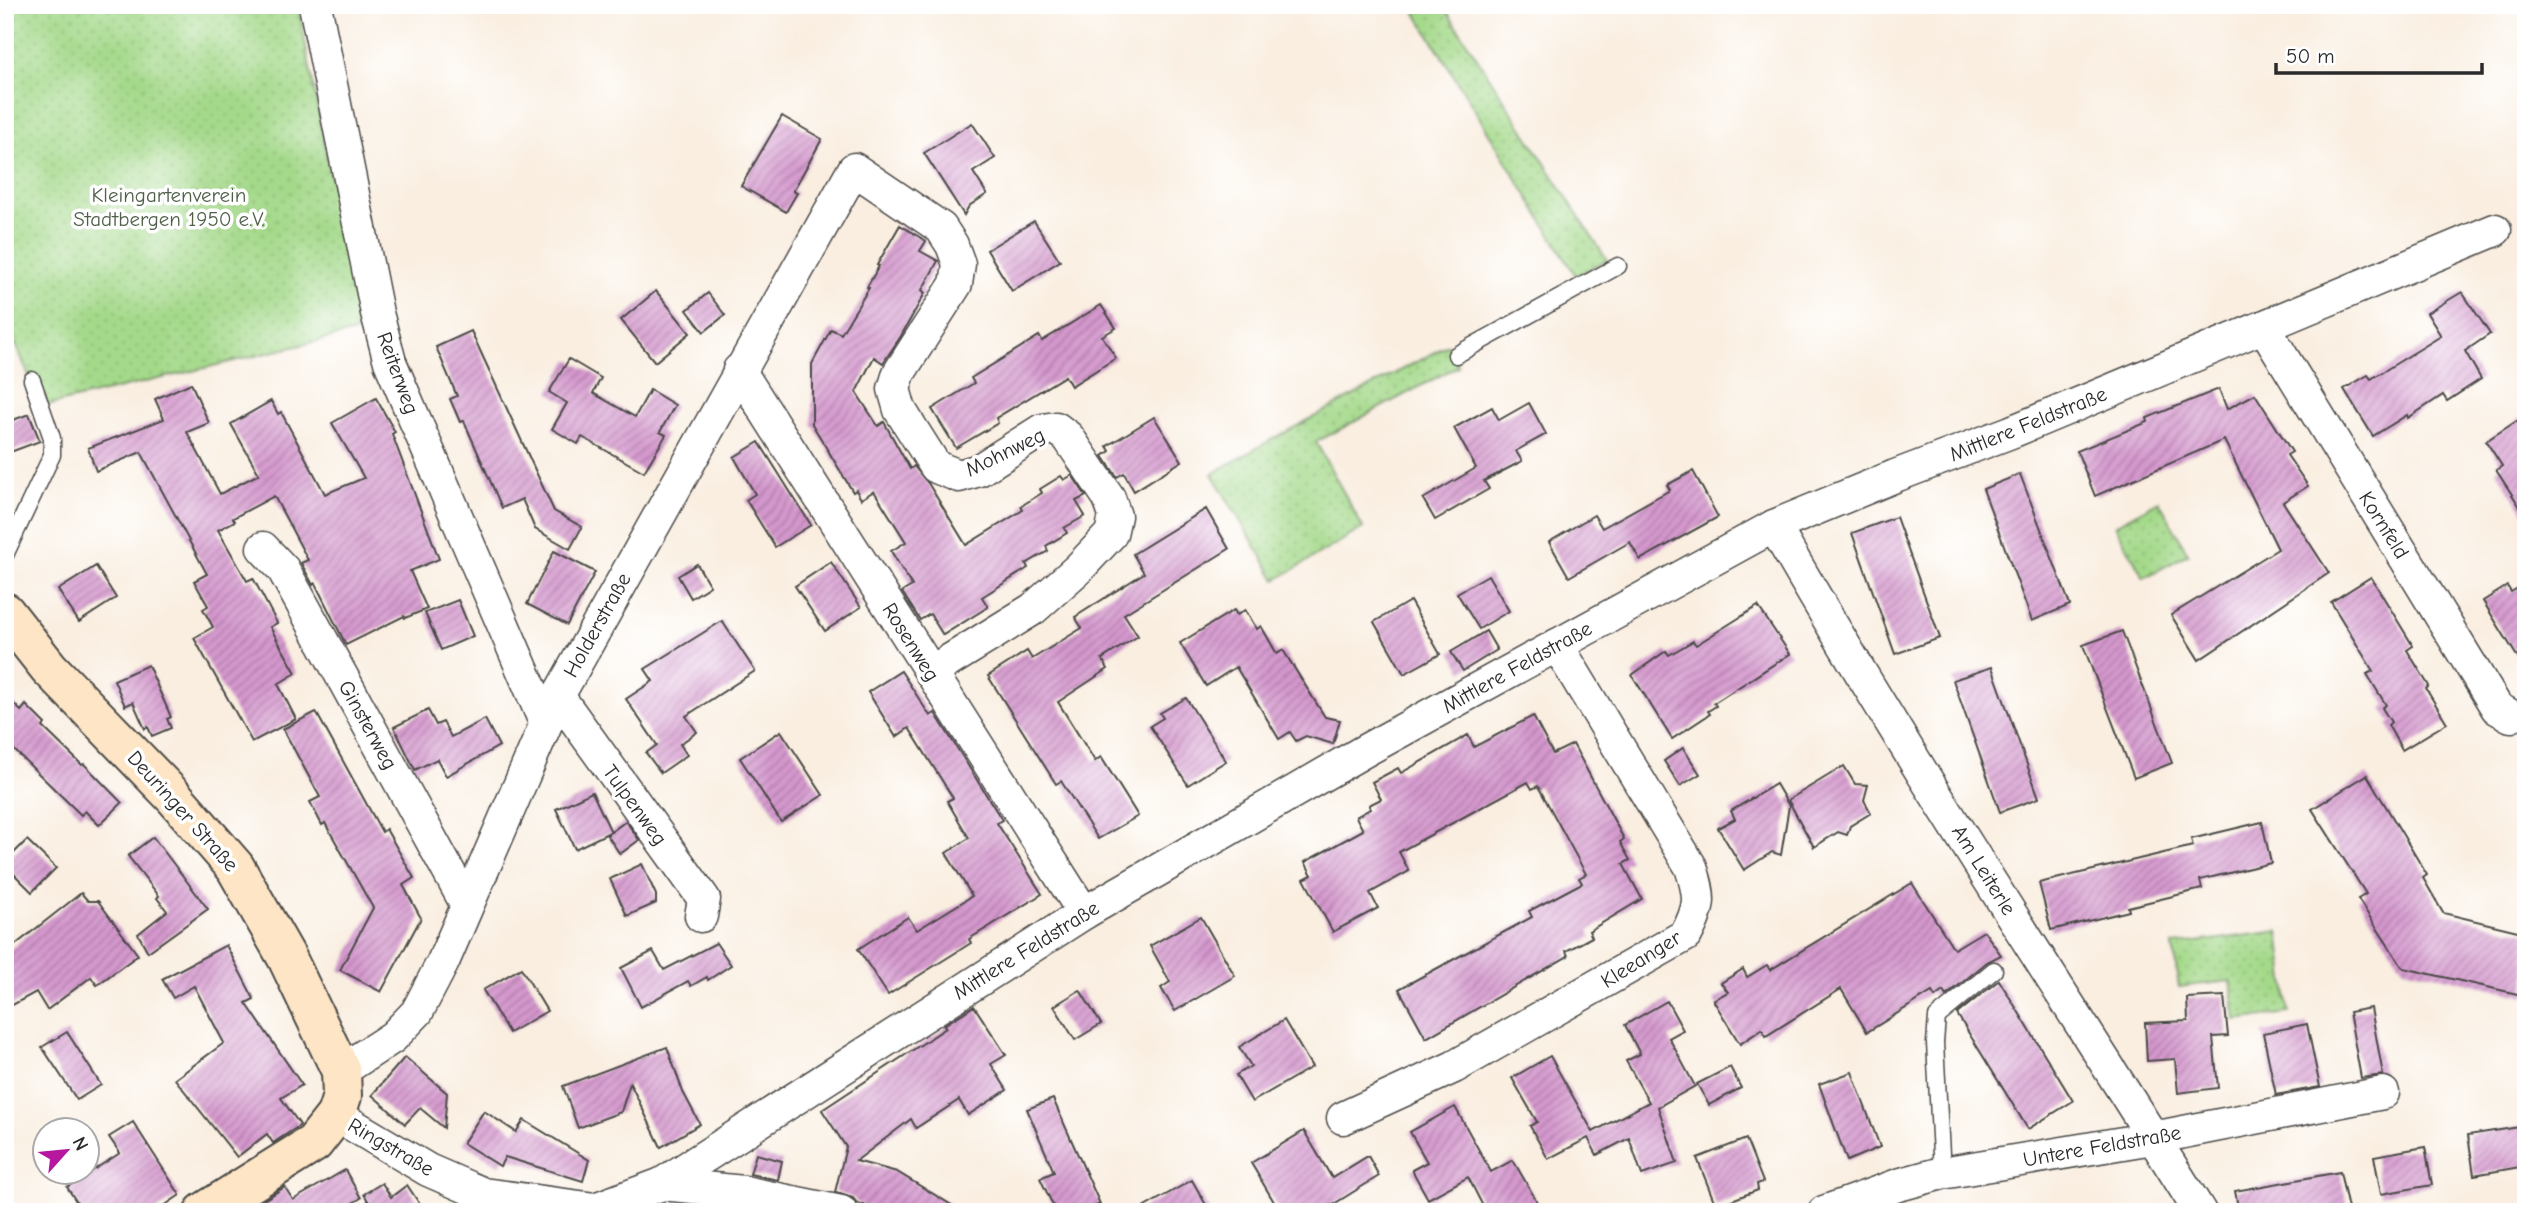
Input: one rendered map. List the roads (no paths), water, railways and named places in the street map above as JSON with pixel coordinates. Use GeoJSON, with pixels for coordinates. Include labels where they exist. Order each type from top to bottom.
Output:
{"type":"FeatureCollection","features":[{"type":"Feature","properties":{"kind":"street","name":"Reiterweg"},"geometry":{"type":"LineString","coordinates":[[315,5],[377,313],[390,362],[551,709]]}},
{"type":"Feature","properties":{"kind":"street","name":"Holderstraße"},"geometry":{"type":"LineString","coordinates":[[341,1071],[393,1037],[416,1012],[443,962],[551,709],[854,169]]}},
{"type":"Feature","properties":{"kind":"street","name":"Mohnweg"},"geometry":{"type":"LineString","coordinates":[[854,169],[941,229],[952,245],[959,264],[956,284],[899,373],[894,389],[901,410],[936,467],[959,476],[979,470],[1042,430],[1056,428],[1068,437],[1109,498],[1115,516],[1111,534],[1079,568],[1033,609],[931,672]]}},
{"type":"Feature","properties":{"kind":"street","name":"Mittlere Feldstraße"},"geometry":{"type":"LineString","coordinates":[[596,1211],[662,1184],[1083,913],[1267,805],[1774,526],[1895,475],[2011,432],[2495,230]]}},
{"type":"Feature","properties":{"kind":"street","name":"Kornfeld"},"geometry":{"type":"LineString","coordinates":[[2264,327],[2497,708],[2511,716]]}},
{"type":"Feature","properties":{"kind":"street","name":"Rosenweg"},"geometry":{"type":"LineString","coordinates":[[739,370],[1083,913]]}},
{"type":"Feature","properties":{"kind":"street","name":"Am Leiterle"},"geometry":{"type":"LineString","coordinates":[[1774,526],[1839,639],[2200,1212]]}},
{"type":"Feature","properties":{"kind":"street","name":"Ginsterweg"},"geometry":{"type":"LineString","coordinates":[[263,548],[283,569],[467,905]]}},
{"type":"Feature","properties":{"kind":"street","name":"Deuringer Straße"},"geometry":{"type":"LineString","coordinates":[[5,612],[49,668],[175,798],[235,867],[287,958],[341,1071],[342,1096],[336,1115]]}},
{"type":"Feature","properties":{"kind":"street","name":"Kleeanger"},"geometry":{"type":"LineString","coordinates":[[1343,1118],[1454,1067],[1686,935],[1697,913],[1698,889],[1691,867],[1557,645]]}},
{"type":"Feature","properties":{"kind":"street","name":"Tulpenweg"},"geometry":{"type":"LineString","coordinates":[[551,709],[704,900],[701,916]]}},
{"type":"Feature","properties":{"kind":"street","name":"Untere Feldstraße"},"geometry":{"type":"LineString","coordinates":[[1824,1212],[1942,1172],[2153,1138],[2383,1093]]}},
{"type":"Feature","properties":{"kind":"street","name":"Ringstraße"},"geometry":{"type":"LineString","coordinates":[[204,1212],[314,1143],[336,1115],[482,1203],[596,1211]]}},
{"type":"Feature","properties":{"kind":"street"},"geometry":{"type":"LineString","coordinates":[[662,1184],[744,1192],[841,1212]]}},
{"type":"Feature","properties":{"kind":"lane"},"geometry":{"type":"LineString","coordinates":[[1455,355],[1618,266]]}},
{"type":"Feature","properties":{"kind":"lane"},"geometry":{"type":"LineString","coordinates":[[5,555],[52,455],[52,438],[32,380]]}},
{"type":"Feature","properties":{"kind":"lane"},"geometry":{"type":"LineString","coordinates":[[1942,1172],[1935,1043],[1937,1017],[1994,971]]}},
{"type":"Feature","properties":{"kind":"park label","name":"Kleingartenverein Stadtbergen 1950 e.V."},"geometry":{"type":"Point","coordinates":[169,207]}}]}
